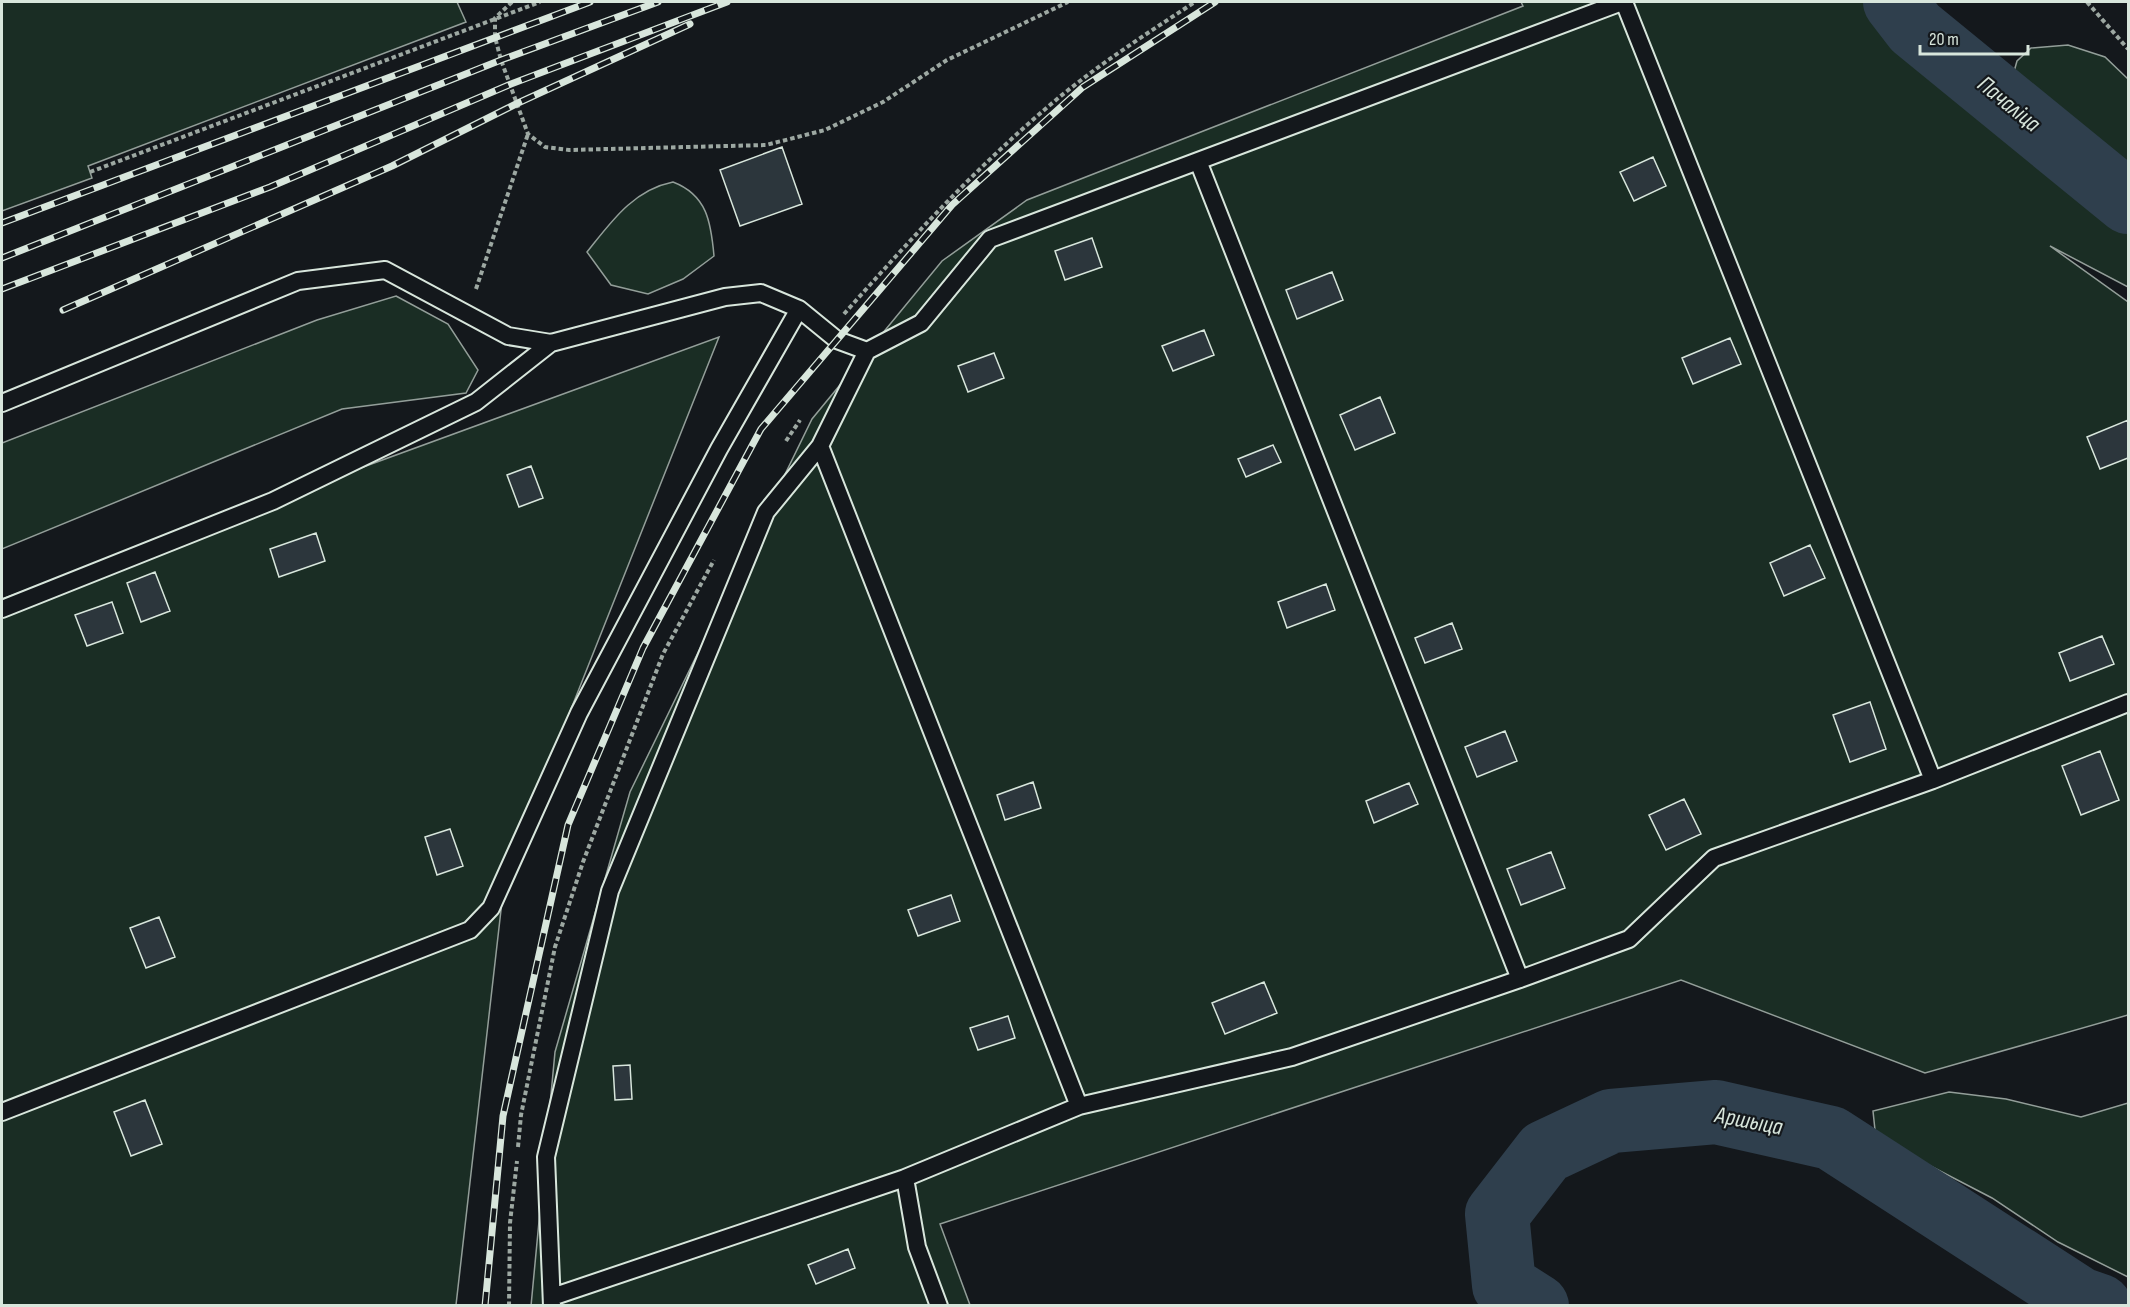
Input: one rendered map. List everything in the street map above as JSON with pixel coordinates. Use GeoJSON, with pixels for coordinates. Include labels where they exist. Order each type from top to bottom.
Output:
{"type":"FeatureCollection","features":[{"type":"Feature","properties":{"kind":"lane"},"geometry":{"type":"LineString","coordinates":[[1933,780],[1623,2],[990,239],[921,323],[867,351],[820,446],[766,512],[610,891],[546,1157],[552,1301],[905,1178],[1078,1106],[1292,1057],[1629,939],[1714,858],[1933,780],[2128,703]]}},
{"type":"Feature","properties":{"kind":"lane"},"geometry":{"type":"LineString","coordinates":[[1198,161],[1520,979]]}},
{"type":"Feature","properties":{"kind":"lane"},"geometry":{"type":"LineString","coordinates":[[2,403],[298,281],[385,270],[508,336],[551,343]]}},
{"type":"Feature","properties":{"kind":"lane"},"geometry":{"type":"LineString","coordinates":[[2,609],[273,501],[476,402],[551,343],[725,297],[761,293],[799,309],[837,340],[867,351]]}},
{"type":"Feature","properties":{"kind":"lane"},"geometry":{"type":"LineString","coordinates":[[2,1112],[470,930],[477,923],[491,908],[579,713],[719,449],[799,309]]}},
{"type":"Feature","properties":{"kind":"lane"},"geometry":{"type":"LineString","coordinates":[[820,446],[1078,1106]]}},
{"type":"Feature","properties":{"kind":"lane"},"geometry":{"type":"LineString","coordinates":[[905,1178],[917,1247],[939,1305]]}},
{"type":"Feature","properties":{"kind":"path"},"geometry":{"type":"LineString","coordinates":[[512,2],[495,18],[495,37],[528,134],[545,147],[569,150],[735,147],[766,145],[796,138],[856,116],[883,102],[947,60],[1068,2]]}},
{"type":"Feature","properties":{"kind":"path"},"geometry":{"type":"LineString","coordinates":[[90,172],[540,2]]}},
{"type":"Feature","properties":{"kind":"path"},"geometry":{"type":"LineString","coordinates":[[828,332],[948,199],[1042,111],[1104,62],[1195,2]]}},
{"type":"Feature","properties":{"kind":"path"},"geometry":{"type":"LineString","coordinates":[[2087,2],[2128,49]]}},
{"type":"Feature","properties":{"kind":"path"},"geometry":{"type":"LineString","coordinates":[[467,316],[528,134]]}},
{"type":"Feature","properties":{"kind":"green space"},"geometry":{"type":"Polygon","coordinates":[[[2,2],[457,2],[466,22],[88,166],[92,178],[2,211],[2,2]]]}},
{"type":"Feature","properties":{"kind":"green space"},"geometry":{"type":"Polygon","coordinates":[[[1521,2],[1866,2],[1973,99],[2006,100],[2017,61],[2031,48],[2068,45],[2105,57],[2128,79],[2128,287],[2050,246],[2128,302],[2128,1015],[1925,1073],[1681,980],[940,1224],[970,1305],[531,1306],[555,1052],[630,792],[812,419],[942,261],[1027,200],[1523,6],[1521,2]]]}},
{"type":"Feature","properties":{"kind":"green space"},"geometry":{"type":"Polygon","coordinates":[[[673,182],[693,194],[705,211],[709,221],[714,256],[683,279],[648,294],[611,285],[587,252],[614,219],[635,200],[646,192],[673,182]]]}},
{"type":"Feature","properties":{"kind":"green space"},"geometry":{"type":"Polygon","coordinates":[[[396,296],[448,324],[478,370],[466,393],[342,409],[2,549],[2,443],[317,320],[396,296]]]}},
{"type":"Feature","properties":{"kind":"green space"},"geometry":{"type":"Polygon","coordinates":[[[719,337],[505,875],[456,1305],[2,1306],[2,599],[719,337]]]}},
{"type":"Feature","properties":{"kind":"green space"},"geometry":{"type":"Polygon","coordinates":[[[1949,1092],[2006,1099],[2081,1117],[2128,1103],[2128,1277],[2058,1242],[1992,1198],[1888,1144],[1875,1130],[1873,1111],[1949,1092]]]}},
{"type":"Feature","properties":{"kind":"building"},"geometry":{"type":"Polygon","coordinates":[[[782,147],[802,204],[740,226],[720,170],[782,147]]]}},
{"type":"Feature","properties":{"kind":"building"},"geometry":{"type":"Polygon","coordinates":[[[1653,157],[1666,186],[1634,201],[1620,172],[1653,157]]]}},
{"type":"Feature","properties":{"kind":"building"},"geometry":{"type":"Polygon","coordinates":[[[1092,238],[1102,267],[1065,280],[1055,251],[1092,238]]]}},
{"type":"Feature","properties":{"kind":"building"},"geometry":{"type":"Polygon","coordinates":[[[1332,272],[1343,300],[1297,319],[1286,290],[1332,272]]]}},
{"type":"Feature","properties":{"kind":"building"},"geometry":{"type":"Polygon","coordinates":[[[1204,330],[1214,355],[1173,371],[1162,346],[1204,330]]]}},
{"type":"Feature","properties":{"kind":"building"},"geometry":{"type":"Polygon","coordinates":[[[1730,338],[1741,364],[1693,384],[1682,358],[1730,338]]]}},
{"type":"Feature","properties":{"kind":"building"},"geometry":{"type":"Polygon","coordinates":[[[994,353],[1004,378],[968,392],[958,366],[994,353]]]}},
{"type":"Feature","properties":{"kind":"building"},"geometry":{"type":"Polygon","coordinates":[[[1380,397],[1395,433],[1355,450],[1340,415],[1380,397]]]}},
{"type":"Feature","properties":{"kind":"building"},"geometry":{"type":"Polygon","coordinates":[[[2128,420],[2128,458],[2100,469],[2087,437],[2128,420]]]}},
{"type":"Feature","properties":{"kind":"building"},"geometry":{"type":"Polygon","coordinates":[[[1273,445],[1281,462],[1246,477],[1238,459],[1273,445]]]}},
{"type":"Feature","properties":{"kind":"building"},"geometry":{"type":"Polygon","coordinates":[[[531,466],[543,498],[519,507],[507,475],[531,466]]]}},
{"type":"Feature","properties":{"kind":"building"},"geometry":{"type":"Polygon","coordinates":[[[316,533],[325,561],[279,577],[270,549],[316,533]]]}},
{"type":"Feature","properties":{"kind":"building"},"geometry":{"type":"Polygon","coordinates":[[[1810,545],[1825,578],[1784,596],[1770,563],[1810,545]]]}},
{"type":"Feature","properties":{"kind":"building"},"geometry":{"type":"Polygon","coordinates":[[[155,572],[170,611],[141,622],[127,583],[155,572]]]}},
{"type":"Feature","properties":{"kind":"building"},"geometry":{"type":"Polygon","coordinates":[[[1326,584],[1335,610],[1287,628],[1278,602],[1326,584]]]}},
{"type":"Feature","properties":{"kind":"building"},"geometry":{"type":"Polygon","coordinates":[[[112,602],[123,633],[87,646],[75,615],[112,602]]]}},
{"type":"Feature","properties":{"kind":"building"},"geometry":{"type":"Polygon","coordinates":[[[1452,623],[1462,649],[1425,663],[1415,638],[1452,623]]]}},
{"type":"Feature","properties":{"kind":"building"},"geometry":{"type":"Polygon","coordinates":[[[2102,636],[2114,664],[2070,681],[2059,653],[2102,636]]]}},
{"type":"Feature","properties":{"kind":"building"},"geometry":{"type":"Polygon","coordinates":[[[1870,702],[1886,749],[1850,762],[1833,715],[1870,702]]]}},
{"type":"Feature","properties":{"kind":"building"},"geometry":{"type":"Polygon","coordinates":[[[1505,731],[1517,761],[1477,777],[1465,747],[1505,731]]]}},
{"type":"Feature","properties":{"kind":"building"},"geometry":{"type":"Polygon","coordinates":[[[2100,751],[2119,800],[2081,815],[2062,766],[2100,751]]]}},
{"type":"Feature","properties":{"kind":"building"},"geometry":{"type":"Polygon","coordinates":[[[1033,782],[1041,808],[1005,820],[997,795],[1033,782]]]}},
{"type":"Feature","properties":{"kind":"building"},"geometry":{"type":"Polygon","coordinates":[[[1409,783],[1418,804],[1374,823],[1366,801],[1409,783]]]}},
{"type":"Feature","properties":{"kind":"building"},"geometry":{"type":"Polygon","coordinates":[[[1684,799],[1701,834],[1666,850],[1649,815],[1684,799]]]}},
{"type":"Feature","properties":{"kind":"building"},"geometry":{"type":"Polygon","coordinates":[[[450,829],[463,866],[437,875],[425,837],[450,829]]]}},
{"type":"Feature","properties":{"kind":"building"},"geometry":{"type":"Polygon","coordinates":[[[1551,852],[1565,888],[1521,905],[1507,869],[1551,852]]]}},
{"type":"Feature","properties":{"kind":"building"},"geometry":{"type":"Polygon","coordinates":[[[951,895],[960,921],[918,936],[908,910],[951,895]]]}},
{"type":"Feature","properties":{"kind":"building"},"geometry":{"type":"Polygon","coordinates":[[[159,917],[175,957],[146,968],[130,928],[159,917]]]}},
{"type":"Feature","properties":{"kind":"building"},"geometry":{"type":"Polygon","coordinates":[[[1264,982],[1277,1013],[1225,1034],[1212,1003],[1264,982]]]}},
{"type":"Feature","properties":{"kind":"building"},"geometry":{"type":"Polygon","coordinates":[[[1008,1016],[1015,1038],[978,1050],[970,1028],[1008,1016]]]}},
{"type":"Feature","properties":{"kind":"building"},"geometry":{"type":"Polygon","coordinates":[[[630,1065],[632,1099],[615,1100],[613,1066],[630,1065]]]}},
{"type":"Feature","properties":{"kind":"building"},"geometry":{"type":"Polygon","coordinates":[[[145,1100],[162,1144],[131,1156],[114,1112],[145,1100]]]}},
{"type":"Feature","properties":{"kind":"building"},"geometry":{"type":"Polygon","coordinates":[[[848,1249],[855,1268],[816,1284],[808,1265],[848,1249]]]}},
{"type":"Feature","properties":{"kind":"waterway","name":"Пачаліца"},"geometry":{"type":"LineString","coordinates":[[1895,2],[1915,28],[2128,202]]}},
{"type":"Feature","properties":{"kind":"waterway","name":"Аршыца"},"geometry":{"type":"LineString","coordinates":[[1537,1306],[1504,1285],[1497,1214],[1545,1152],[1611,1121],[1716,1112],[1831,1138],[2080,1299],[2100,1306]]}},
{"type":"Feature","properties":{"kind":"railway"},"geometry":{"type":"LineString","coordinates":[[2,223],[590,2]]}},
{"type":"Feature","properties":{"kind":"railway"},"geometry":{"type":"LineString","coordinates":[[2,258],[501,60],[658,2]]}},
{"type":"Feature","properties":{"kind":"railway"},"geometry":{"type":"LineString","coordinates":[[2,289],[270,187],[511,84],[727,2]]}},
{"type":"Feature","properties":{"kind":"railway"},"geometry":{"type":"LineString","coordinates":[[485,1306],[503,1116],[568,825],[643,648],[761,429],[952,205],[1083,87],[1215,2]]}},
{"type":"Feature","properties":{"kind":"railway"},"geometry":{"type":"LineString","coordinates":[[63,310],[392,166],[518,103],[690,24]]}}]}
